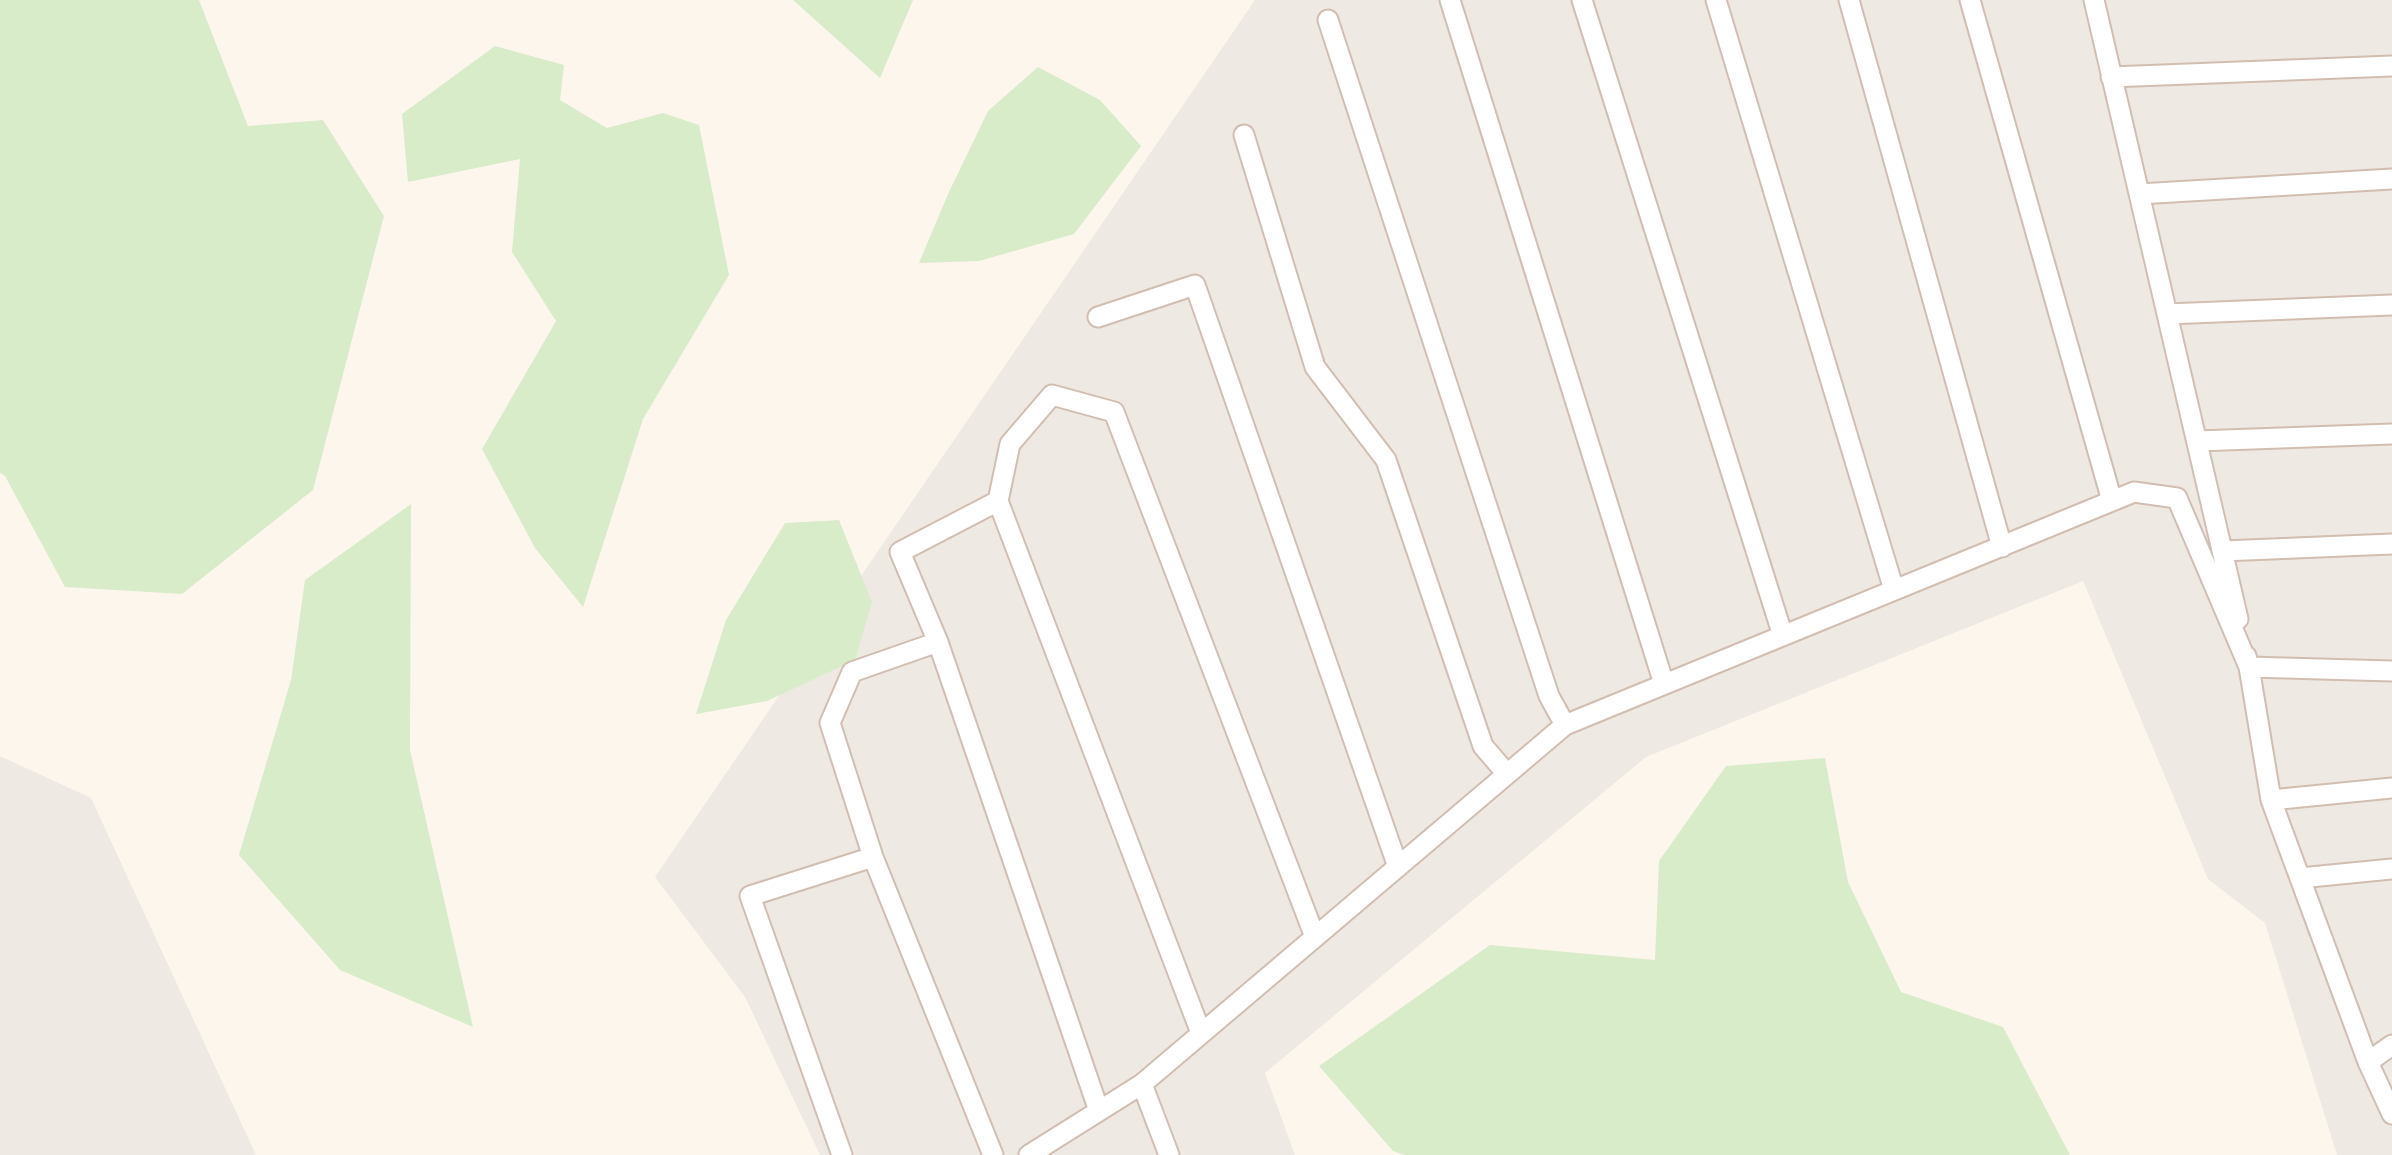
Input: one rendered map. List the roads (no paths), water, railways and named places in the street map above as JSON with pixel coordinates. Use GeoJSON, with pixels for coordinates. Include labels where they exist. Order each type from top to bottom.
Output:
{"type":"FeatureCollection","features":[{"type":"Feature","properties":{"kind":"lane"},"geometry":{"type":"LineString","coordinates":[[1450,0],[1664,684]]}},
{"type":"Feature","properties":{"kind":"lane"},"geometry":{"type":"LineString","coordinates":[[1582,0],[1783,636]]}},
{"type":"Feature","properties":{"kind":"lane"},"geometry":{"type":"LineString","coordinates":[[1716,0],[1895,590]]}},
{"type":"Feature","properties":{"kind":"lane"},"geometry":{"type":"LineString","coordinates":[[1849,0],[2003,547]]}},
{"type":"Feature","properties":{"kind":"lane"},"geometry":{"type":"LineString","coordinates":[[1970,0],[2112,501]]}},
{"type":"Feature","properties":{"kind":"lane"},"geometry":{"type":"LineString","coordinates":[[2094,0],[2249,667],[2271,800],[2368,1062],[2392,1114]]}},
{"type":"Feature","properties":{"kind":"lane"},"geometry":{"type":"LineString","coordinates":[[1328,20],[1549,696],[1565,725]]}},
{"type":"Feature","properties":{"kind":"lane"},"geometry":{"type":"LineString","coordinates":[[2111,76],[2392,66]]}},
{"type":"Feature","properties":{"kind":"lane"},"geometry":{"type":"LineString","coordinates":[[1244,135],[1315,367],[1387,460],[1483,746],[1507,774]]}},
{"type":"Feature","properties":{"kind":"lane"},"geometry":{"type":"LineString","coordinates":[[2139,194],[2392,179]]}},
{"type":"Feature","properties":{"kind":"lane"},"geometry":{"type":"LineString","coordinates":[[1098,317],[1195,285],[1398,866]]}},
{"type":"Feature","properties":{"kind":"lane"},"geometry":{"type":"LineString","coordinates":[[2167,314],[2392,304]]}},
{"type":"Feature","properties":{"kind":"lane"},"geometry":{"type":"LineString","coordinates":[[1201,1033],[998,501],[1010,444],[1052,395],[1114,412],[1315,937]]}},
{"type":"Feature","properties":{"kind":"lane"},"geometry":{"type":"LineString","coordinates":[[2197,441],[2392,434]]}},
{"type":"Feature","properties":{"kind":"lane"},"geometry":{"type":"LineString","coordinates":[[1029,1155],[1142,1084],[1565,725],[2134,492],[2177,498],[2249,667]]}},
{"type":"Feature","properties":{"kind":"lane"},"geometry":{"type":"LineString","coordinates":[[998,501],[900,552],[938,642],[1099,1111]]}},
{"type":"Feature","properties":{"kind":"lane"},"geometry":{"type":"LineString","coordinates":[[2223,551],[2392,544]]}},
{"type":"Feature","properties":{"kind":"lane"},"geometry":{"type":"LineString","coordinates":[[938,642],[852,672],[830,723],[873,857],[993,1155]]}},
{"type":"Feature","properties":{"kind":"lane"},"geometry":{"type":"LineString","coordinates":[[2249,667],[2392,671]]}},
{"type":"Feature","properties":{"kind":"lane"},"geometry":{"type":"LineString","coordinates":[[2271,800],[2392,788]]}},
{"type":"Feature","properties":{"kind":"lane"},"geometry":{"type":"LineString","coordinates":[[842,1155],[750,896],[873,857]]}},
{"type":"Feature","properties":{"kind":"lane"},"geometry":{"type":"LineString","coordinates":[[2300,878],[2392,869]]}},
{"type":"Feature","properties":{"kind":"lane"},"geometry":{"type":"LineString","coordinates":[[2368,1062],[2392,1045]]}},
{"type":"Feature","properties":{"kind":"lane"},"geometry":{"type":"LineString","coordinates":[[1142,1084],[1169,1155]]}}]}
